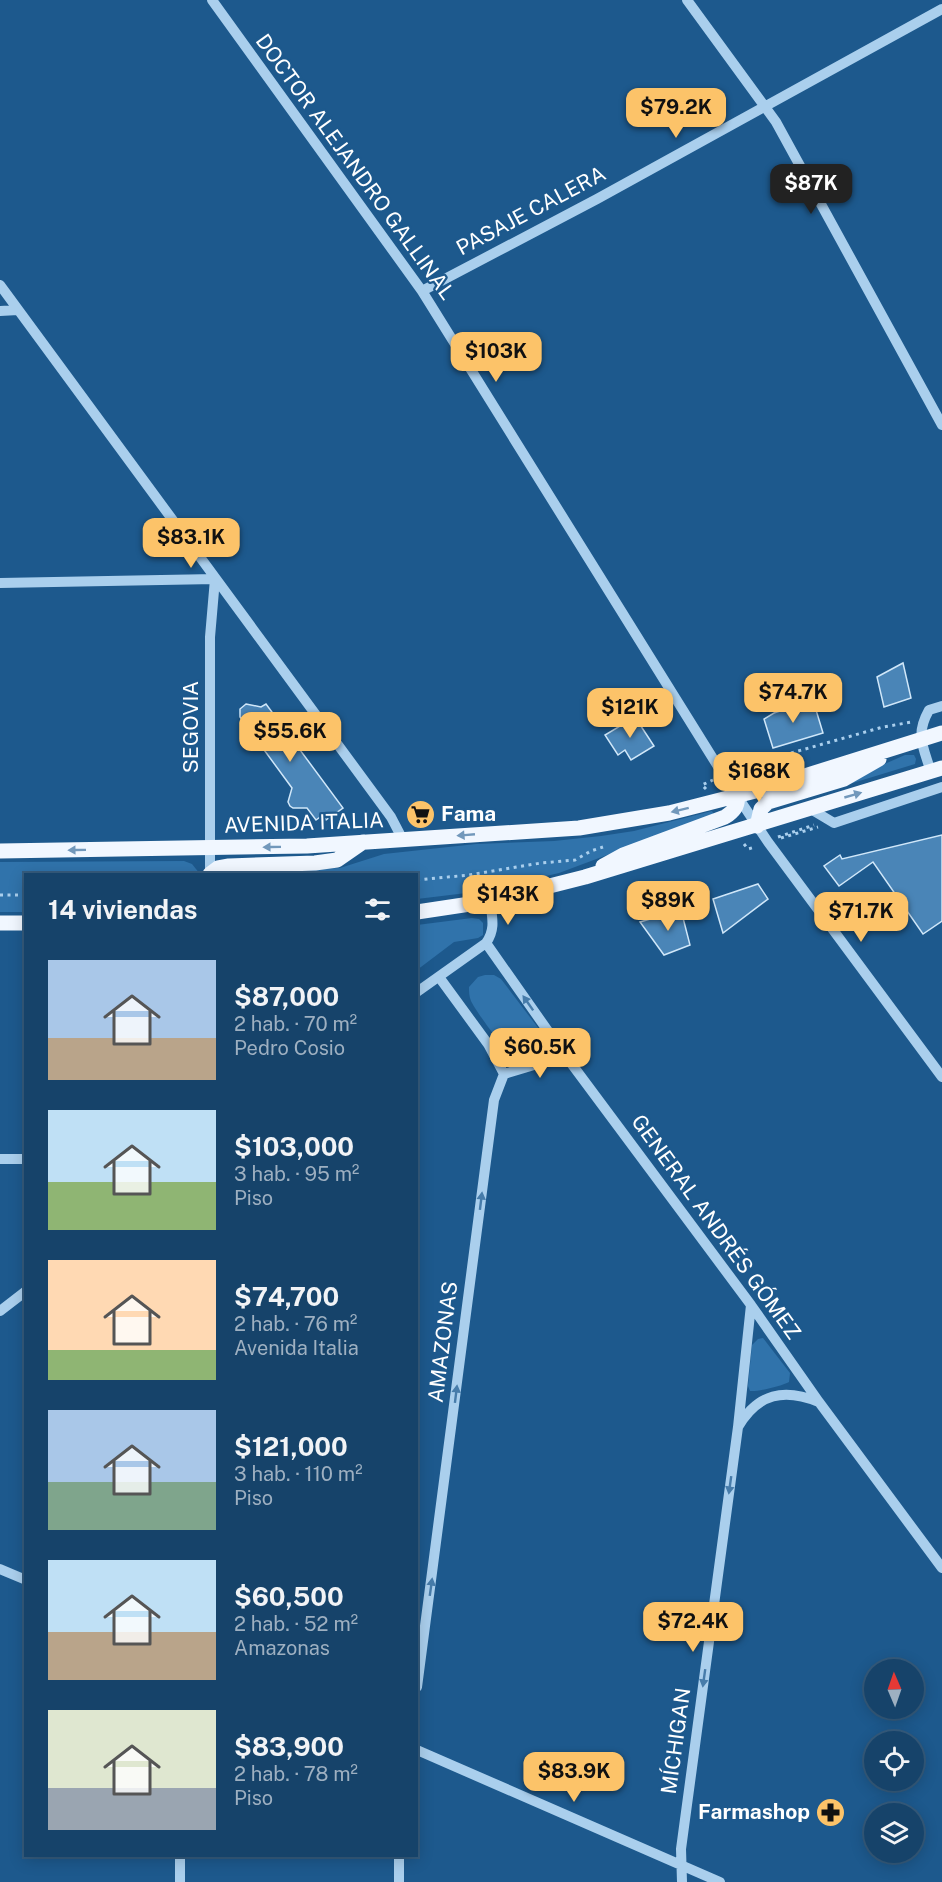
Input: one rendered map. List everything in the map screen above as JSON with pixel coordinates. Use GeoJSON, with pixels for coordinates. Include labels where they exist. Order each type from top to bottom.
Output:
{"type":"FeatureCollection","features":[{"type":"Feature","properties":{"kind":"main road","name":"AVENIDA ITALIA"},"geometry":{"type":"LineString","coordinates":[[0,851],[307,846],[579,828],[669,813],[737,796],[942,733]]}},
{"type":"Feature","properties":{"kind":"main road"},"geometry":{"type":"LineString","coordinates":[[757,826],[761,809],[768,802],[844,779],[877,761],[884,751]]}},
{"type":"Feature","properties":{"kind":"main road"},"geometry":{"type":"LineString","coordinates":[[418,912],[489,901],[585,877],[937,770]]}},
{"type":"Feature","properties":{"kind":"main road"},"geometry":{"type":"LineString","coordinates":[[585,877],[622,855],[725,817],[734,812],[737,796]]}},
{"type":"Feature","properties":{"kind":"main road"},"geometry":{"type":"LineString","coordinates":[[211,873],[218,868],[229,866],[337,860],[363,842]]}},
{"type":"Feature","properties":{"kind":"main road"},"geometry":{"type":"LineString","coordinates":[[0,923],[24,923]]}},
{"type":"Feature","properties":{"kind":"street","name":"DOCTOR ALEJANDRO GALLINAL"},"geometry":{"type":"LineString","coordinates":[[212,0],[422,291],[757,826],[942,1077]]}},
{"type":"Feature","properties":{"kind":"street"},"geometry":{"type":"LineString","coordinates":[[687,0],[776,122],[942,425]]}},
{"type":"Feature","properties":{"kind":"street","name":"PASAJE CALERA"},"geometry":{"type":"LineString","coordinates":[[422,291],[942,9]]}},
{"type":"Feature","properties":{"kind":"street"},"geometry":{"type":"LineString","coordinates":[[0,285],[391,817],[403,840]]}},
{"type":"Feature","properties":{"kind":"street"},"geometry":{"type":"LineString","coordinates":[[0,311],[18,310]]}},
{"type":"Feature","properties":{"kind":"street"},"geometry":{"type":"LineString","coordinates":[[0,583],[215,579]]}},
{"type":"Feature","properties":{"kind":"street","name":"SEGOVIA"},"geometry":{"type":"LineString","coordinates":[[210,873],[210,637],[215,579]]}},
{"type":"Feature","properties":{"kind":"street"},"geometry":{"type":"LineString","coordinates":[[937,770],[921,739],[921,724],[929,710],[942,706]]}},
{"type":"Feature","properties":{"kind":"street"},"geometry":{"type":"LineString","coordinates":[[809,808],[834,823],[942,787]]}},
{"type":"Feature","properties":{"kind":"street"},"geometry":{"type":"LineString","coordinates":[[418,991],[486,943],[494,927],[489,901]]}},
{"type":"Feature","properties":{"kind":"street","name":"GENERAL ANDRÉS GÓMEZ"},"geometry":{"type":"LineString","coordinates":[[486,943],[562,1051],[751,1305],[819,1402],[942,1568]]}},
{"type":"Feature","properties":{"kind":"street"},"geometry":{"type":"LineString","coordinates":[[439,977],[488,1044],[504,1074],[544,1062],[562,1051]]}},
{"type":"Feature","properties":{"kind":"street","name":"AMAZONAS"},"geometry":{"type":"LineString","coordinates":[[418,1679],[494,1100],[504,1074]]}},
{"type":"Feature","properties":{"kind":"street"},"geometry":{"type":"LineString","coordinates":[[0,1159],[24,1159]]}},
{"type":"Feature","properties":{"kind":"street"},"geometry":{"type":"LineString","coordinates":[[0,1311],[24,1293]]}},
{"type":"Feature","properties":{"kind":"street","name":"MÍCHIGAN"},"geometry":{"type":"LineString","coordinates":[[682,1882],[684,1826],[738,1427],[751,1305]]}},
{"type":"Feature","properties":{"kind":"street"},"geometry":{"type":"LineString","coordinates":[[738,1427],[752,1407],[774,1396],[793,1394],[819,1402]]}},
{"type":"Feature","properties":{"kind":"street"},"geometry":{"type":"LineString","coordinates":[[0,1569],[24,1579]]}},
{"type":"Feature","properties":{"kind":"street"},"geometry":{"type":"LineString","coordinates":[[418,1750],[720,1882]]}},
{"type":"Feature","properties":{"kind":"street"},"geometry":{"type":"LineString","coordinates":[[180,1857],[180,1882]]}},
{"type":"Feature","properties":{"kind":"street"},"geometry":{"type":"LineString","coordinates":[[399,1857],[399,1882]]}},
{"type":"Feature","properties":{"kind":"path"},"geometry":{"type":"LineString","coordinates":[[734,771],[758,757],[777,757],[883,727],[915,721],[929,710]]}},
{"type":"Feature","properties":{"kind":"path"},"geometry":{"type":"LineString","coordinates":[[713,780],[702,785],[714,802]]}},
{"type":"Feature","properties":{"kind":"path"},"geometry":{"type":"LineString","coordinates":[[768,842],[834,823]]}},
{"type":"Feature","properties":{"kind":"path"},"geometry":{"type":"LineString","coordinates":[[418,880],[575,860],[591,851],[611,845]]}},
{"type":"Feature","properties":{"kind":"path"},"geometry":{"type":"LineString","coordinates":[[0,895],[24,895]]}},
{"type":"Feature","properties":{"kind":"shaded area"},"geometry":{"type":"Polygon","coordinates":[[[905,755],[914,755],[915,764],[771,808],[846,781],[905,755]]]}},
{"type":"Feature","properties":{"kind":"shaded area"},"geometry":{"type":"Polygon","coordinates":[[[712,811],[714,815],[559,873],[483,891],[418,899],[418,873],[230,873],[340,868],[384,854],[476,844],[554,841],[634,831],[712,811]]]}},
{"type":"Feature","properties":{"kind":"shaded area"},"geometry":{"type":"Polygon","coordinates":[[[184,861],[192,864],[199,873],[24,873],[24,912],[0,912],[0,862],[184,861]]]}},
{"type":"Feature","properties":{"kind":"shaded area"},"geometry":{"type":"Polygon","coordinates":[[[479,919],[483,923],[483,935],[454,942],[418,969],[418,925],[479,919]]]}},
{"type":"Feature","properties":{"kind":"shaded area"},"geometry":{"type":"Polygon","coordinates":[[[494,975],[501,979],[539,1029],[540,1049],[533,1057],[521,1059],[510,1054],[474,1006],[469,987],[478,977],[494,975]]]}},
{"type":"Feature","properties":{"kind":"shaded area"},"geometry":{"type":"Polygon","coordinates":[[[763,1338],[790,1373],[789,1382],[750,1391],[748,1386],[752,1345],[758,1339],[763,1338]]]}},
{"type":"Feature","properties":{"kind":"building"},"geometry":{"type":"Polygon","coordinates":[[[903,663],[911,698],[884,707],[877,677],[903,663]]]}},
{"type":"Feature","properties":{"kind":"building"},"geometry":{"type":"Polygon","coordinates":[[[813,700],[823,733],[773,748],[764,719],[774,713],[813,700]]]}},
{"type":"Feature","properties":{"kind":"building"},"geometry":{"type":"Polygon","coordinates":[[[246,704],[261,707],[266,704],[343,808],[326,820],[323,815],[316,820],[307,808],[290,806],[288,802],[292,788],[240,717],[240,709],[246,704]]]}},
{"type":"Feature","properties":{"kind":"building"},"geometry":{"type":"Polygon","coordinates":[[[635,717],[654,746],[631,760],[625,750],[618,755],[605,735],[635,717]]]}},
{"type":"Feature","properties":{"kind":"building"},"geometry":{"type":"Polygon","coordinates":[[[942,835],[942,921],[923,934],[873,862],[839,886],[824,866],[840,855],[842,859],[942,835]]]}},
{"type":"Feature","properties":{"kind":"building"},"geometry":{"type":"Polygon","coordinates":[[[758,884],[768,899],[723,933],[713,899],[758,884]]]}},
{"type":"Feature","properties":{"kind":"building"},"geometry":{"type":"Polygon","coordinates":[[[681,910],[690,945],[664,955],[640,922],[681,910]]]}},
{"type":"Feature","properties":{"kind":"place","name":"Fama"},"geometry":{"type":"Point","coordinates":[420,814]}},
{"type":"Feature","properties":{"kind":"place","name":"Farmashop"},"geometry":{"type":"Point","coordinates":[831,1812]}}]}
